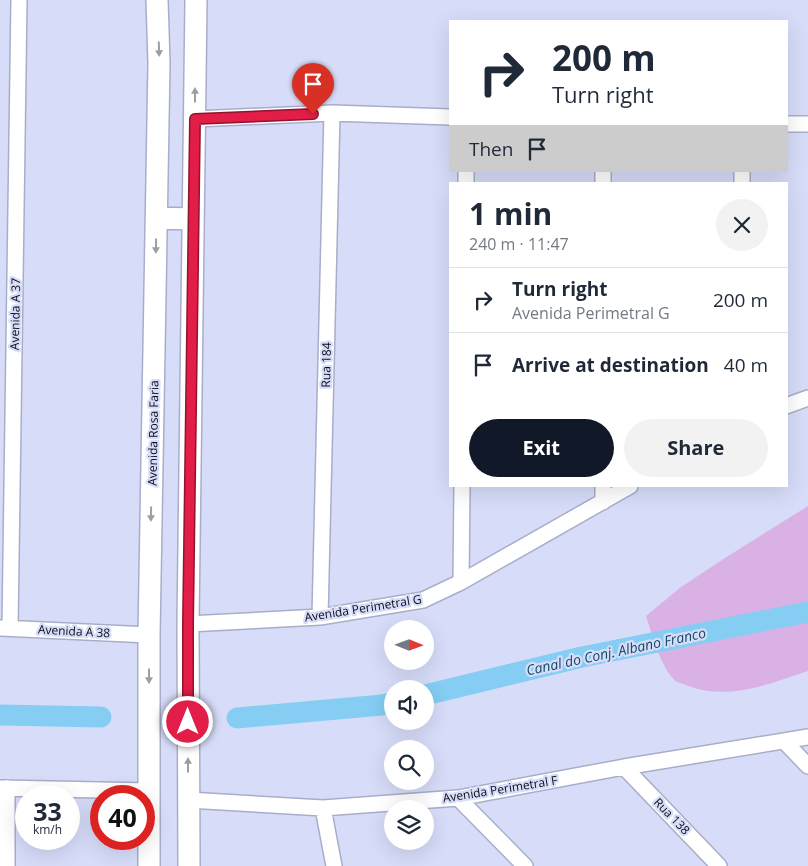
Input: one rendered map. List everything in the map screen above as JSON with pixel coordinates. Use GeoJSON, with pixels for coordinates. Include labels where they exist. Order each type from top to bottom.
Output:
{"type":"FeatureCollection","features":[{"type":"Feature","properties":{"kind":"street","name":"Avenida A 37"},"geometry":{"type":"LineString","coordinates":[[5,628],[20,0]]}},
{"type":"Feature","properties":{"kind":"street","name":"Avenida Rosa Faria"},"geometry":{"type":"LineString","coordinates":[[150,785],[149,635],[159,63],[157,0]]}},
{"type":"Feature","properties":{"kind":"street"},"geometry":{"type":"LineString","coordinates":[[189,866],[188,624],[196,0]]}},
{"type":"Feature","properties":{"kind":"street"},"geometry":{"type":"LineString","coordinates":[[195,119],[332,113],[449,117]]}},
{"type":"Feature","properties":{"kind":"street","name":"Rua 184"},"geometry":{"type":"LineString","coordinates":[[320,617],[332,113]]}},
{"type":"Feature","properties":{"kind":"street"},"geometry":{"type":"LineString","coordinates":[[788,124],[808,124]]}},
{"type":"Feature","properties":{"kind":"street"},"geometry":{"type":"LineString","coordinates":[[157,218],[193,219]]}},
{"type":"Feature","properties":{"kind":"street"},"geometry":{"type":"LineString","coordinates":[[788,405],[808,398]]}},
{"type":"Feature","properties":{"kind":"street"},"geometry":{"type":"LineString","coordinates":[[461,582],[462,487]]}},
{"type":"Feature","properties":{"kind":"street"},"geometry":{"type":"LineString","coordinates":[[603,487],[604,502]]}},
{"type":"Feature","properties":{"kind":"street","name":"Avenida Perimetral G"},"geometry":{"type":"LineString","coordinates":[[188,624],[320,617],[424,600],[461,582],[628,487]]}},
{"type":"Feature","properties":{"kind":"street","name":"Avenida A 38"},"geometry":{"type":"LineString","coordinates":[[5,628],[149,635]]}},
{"type":"Feature","properties":{"kind":"street","name":"Avenida Perimetral F"},"geometry":{"type":"LineString","coordinates":[[188,800],[323,808],[458,798],[624,767],[808,736]]}},
{"type":"Feature","properties":{"kind":"street"},"geometry":{"type":"LineString","coordinates":[[784,741],[808,766]]}},
{"type":"Feature","properties":{"kind":"street","name":"Rua 138"},"geometry":{"type":"LineString","coordinates":[[624,767],[719,866]]}},
{"type":"Feature","properties":{"kind":"street"},"geometry":{"type":"LineString","coordinates":[[7,866],[3,788],[90,790]]}},
{"type":"Feature","properties":{"kind":"street"},"geometry":{"type":"LineString","coordinates":[[458,798],[525,866]]}},
{"type":"Feature","properties":{"kind":"street"},"geometry":{"type":"LineString","coordinates":[[323,808],[334,866]]}},
{"type":"Feature","properties":{"kind":"street","name":"Avenida Rosa Faria"},"geometry":{"type":"LineString","coordinates":[[149,850],[149,866]]}},
{"type":"Feature","properties":{"kind":"shaded area"},"geometry":{"type":"Polygon","coordinates":[[[808,506],[808,671],[748,689],[733,691],[703,690],[677,682],[662,661],[646,616],[681,587],[808,506]]]}},
{"type":"Feature","properties":{"kind":"waterway","name":"Canal do Conj. Albano Franco"},"geometry":{"type":"LineString","coordinates":[[434,693],[582,657],[808,612]]}},
{"type":"Feature","properties":{"kind":"waterway","name":"Canal do Conj. Albano Franco"},"geometry":{"type":"LineString","coordinates":[[237,718],[384,705]]}},
{"type":"Feature","properties":{"kind":"waterway","name":"Canal do Conj. Albano Franco"},"geometry":{"type":"LineString","coordinates":[[0,715],[101,717]]}},
{"type":"Feature","properties":{"kind":"route"},"geometry":{"type":"LineString","coordinates":[[188,722],[195,119],[313,114]]}}]}
